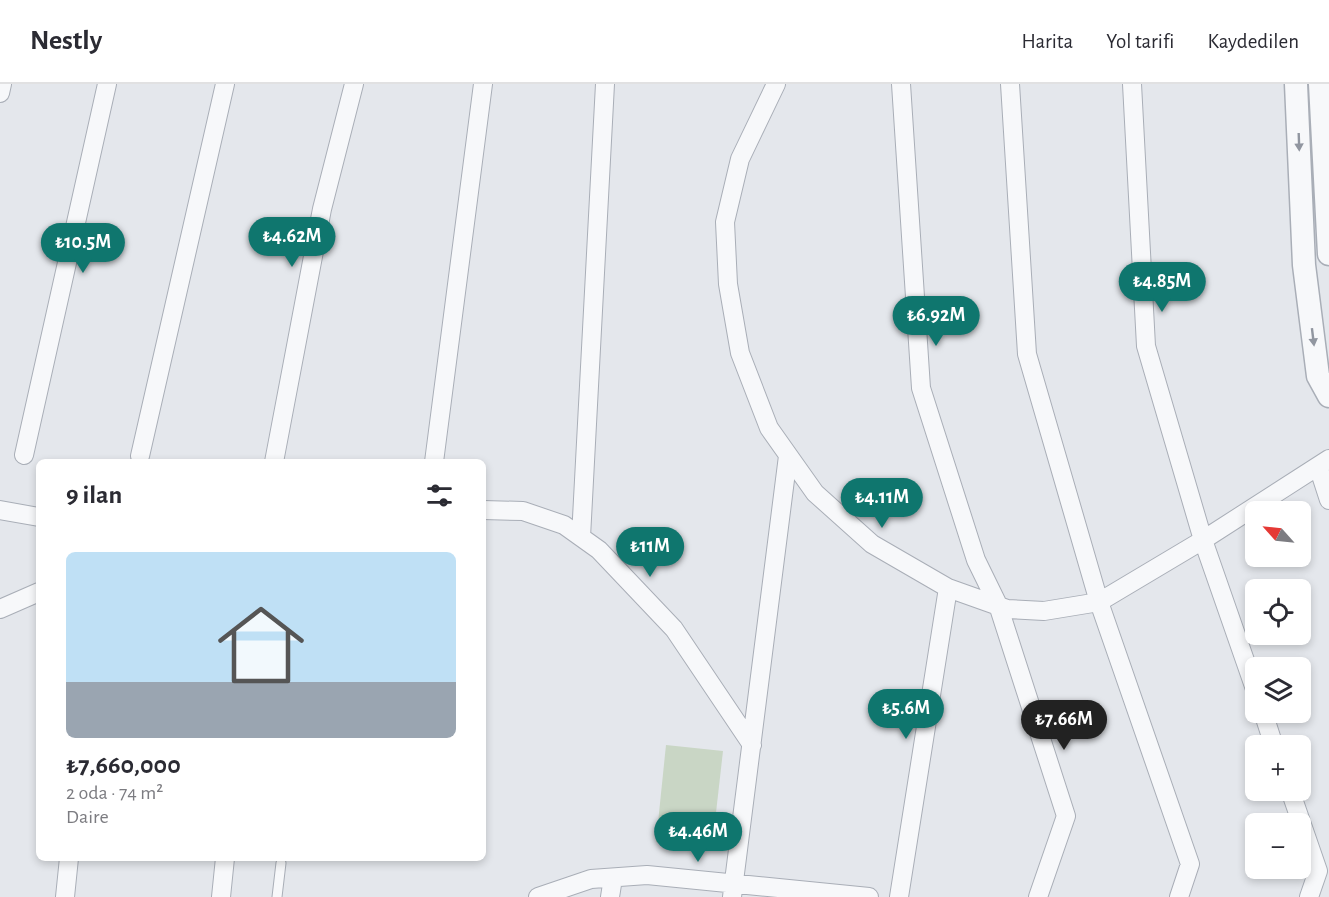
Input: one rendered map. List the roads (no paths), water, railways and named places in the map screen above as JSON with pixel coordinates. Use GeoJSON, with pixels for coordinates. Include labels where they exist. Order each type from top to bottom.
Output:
{"type":"FeatureCollection","features":[{"type":"Feature","properties":{"kind":"street"},"geometry":{"type":"LineString","coordinates":[[0,93],[2,84]]}},
{"type":"Feature","properties":{"kind":"street"},"geometry":{"type":"LineString","coordinates":[[24,455],[107,84]]}},
{"type":"Feature","properties":{"kind":"street"},"geometry":{"type":"LineString","coordinates":[[140,456],[225,84]]}},
{"type":"Feature","properties":{"kind":"street"},"geometry":{"type":"LineString","coordinates":[[275,459],[322,209],[354,84]]}},
{"type":"Feature","properties":{"kind":"street"},"geometry":{"type":"LineString","coordinates":[[434,459],[483,84]]}},
{"type":"Feature","properties":{"kind":"street"},"geometry":{"type":"LineString","coordinates":[[581,537],[605,84]]}},
{"type":"Feature","properties":{"kind":"street"},"geometry":{"type":"LineString","coordinates":[[776,84],[740,159],[725,222],[728,284],[740,353],[769,428],[788,456],[815,493],[872,544],[948,588],[1007,609],[1044,611],[1099,602],[1203,540],[1323,462],[1329,500]]}},
{"type":"Feature","properties":{"kind":"street"},"geometry":{"type":"LineString","coordinates":[[902,84],[921,388],[976,560],[998,605],[1066,816],[1038,897]]}},
{"type":"Feature","properties":{"kind":"street"},"geometry":{"type":"LineString","coordinates":[[1010,84],[1027,354],[1099,602],[1190,864],[1179,897]]}},
{"type":"Feature","properties":{"kind":"street"},"geometry":{"type":"LineString","coordinates":[[1132,84],[1146,346],[1203,540],[1245,660]]}},
{"type":"Feature","properties":{"kind":"street"},"geometry":{"type":"LineString","coordinates":[[1296,84],[1304,265],[1318,376],[1329,396]]}},
{"type":"Feature","properties":{"kind":"street"},"geometry":{"type":"LineString","coordinates":[[1320,84],[1329,254]]}},
{"type":"Feature","properties":{"kind":"street"},"geometry":{"type":"LineString","coordinates":[[734,891],[788,456]]}},
{"type":"Feature","properties":{"kind":"street"},"geometry":{"type":"LineString","coordinates":[[0,510],[36,516]]}},
{"type":"Feature","properties":{"kind":"street"},"geometry":{"type":"LineString","coordinates":[[486,510],[523,511],[564,525],[599,550],[674,629],[752,745]]}},
{"type":"Feature","properties":{"kind":"street"},"geometry":{"type":"LineString","coordinates":[[898,897],[948,588]]}},
{"type":"Feature","properties":{"kind":"street"},"geometry":{"type":"LineString","coordinates":[[0,609],[36,593]]}},
{"type":"Feature","properties":{"kind":"street"},"geometry":{"type":"LineString","coordinates":[[1294,801],[1318,871],[1309,897]]}},
{"type":"Feature","properties":{"kind":"street"},"geometry":{"type":"LineString","coordinates":[[65,897],[69,861]]}},
{"type":"Feature","properties":{"kind":"street"},"geometry":{"type":"LineString","coordinates":[[221,897],[225,861]]}},
{"type":"Feature","properties":{"kind":"street"},"geometry":{"type":"LineString","coordinates":[[538,897],[591,879],[647,875],[734,891],[868,897]]}},
{"type":"Feature","properties":{"kind":"street"},"geometry":{"type":"LineString","coordinates":[[610,897],[613,878]]}},
{"type":"Feature","properties":{"kind":"lane"},"geometry":{"type":"LineString","coordinates":[[277,897],[281,863]]}}]}
